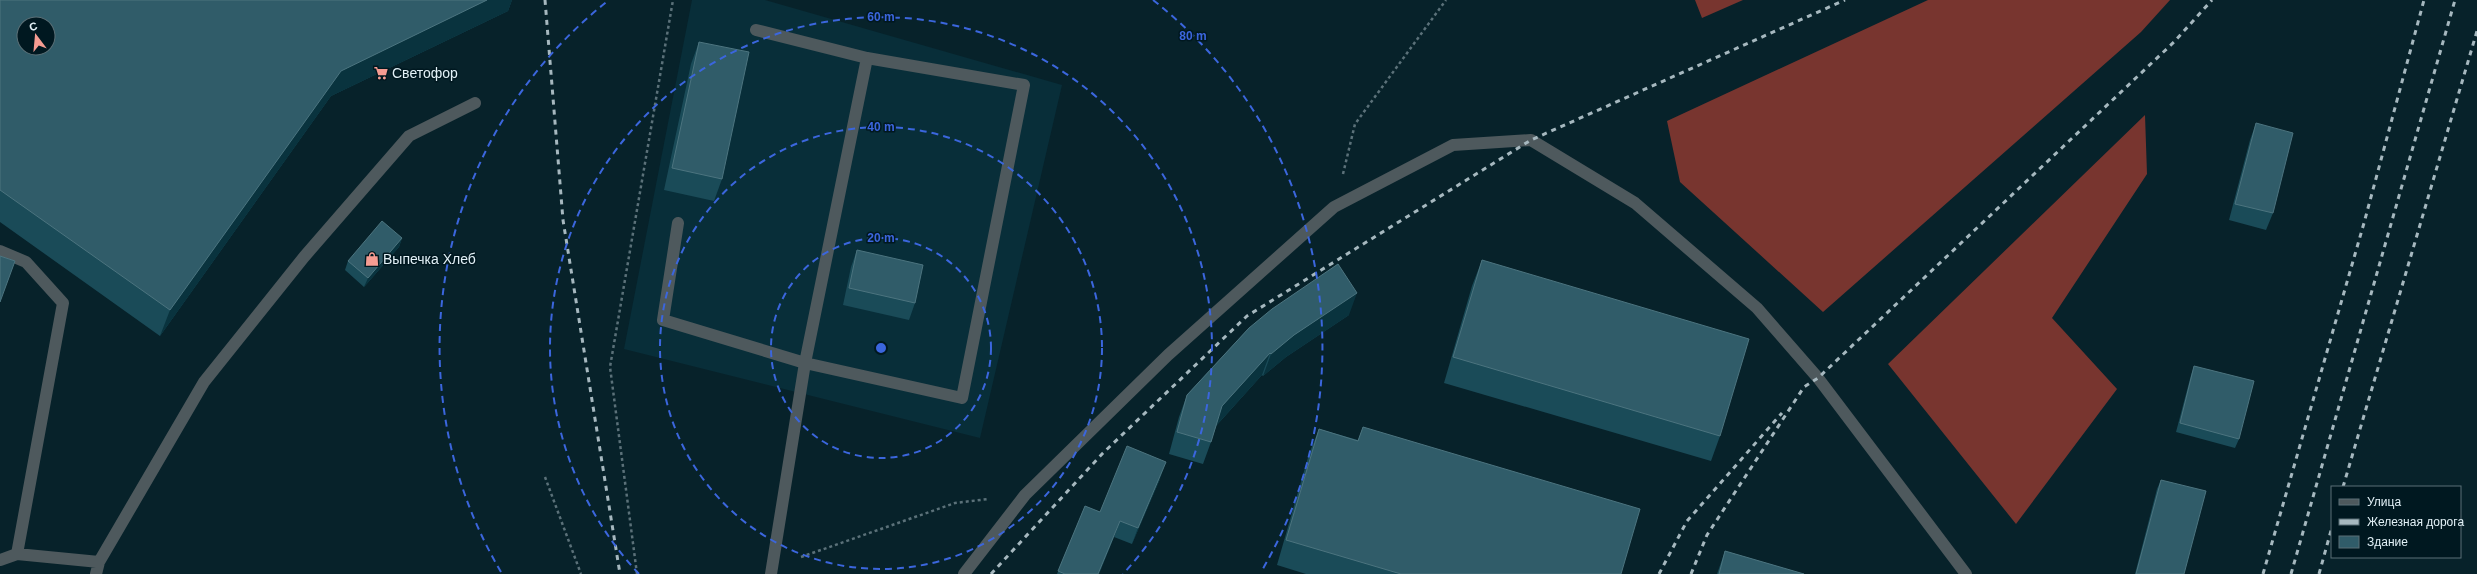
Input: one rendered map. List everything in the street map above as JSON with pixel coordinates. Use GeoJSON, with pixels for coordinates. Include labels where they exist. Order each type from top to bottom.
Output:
{"type":"FeatureCollection","features":[{"type":"Feature","properties":{"kind":"lane"},"geometry":{"type":"LineString","coordinates":[[678,223],[663,320],[805,363],[962,398],[1024,85],[867,58],[756,30]]}},
{"type":"Feature","properties":{"kind":"lane"},"geometry":{"type":"LineString","coordinates":[[771,571],[805,363],[867,58]]}},
{"type":"Feature","properties":{"kind":"lane"},"geometry":{"type":"LineString","coordinates":[[0,560],[17,554],[97,568],[204,382],[304,257],[409,136],[475,103]]}},
{"type":"Feature","properties":{"kind":"lane"},"geometry":{"type":"LineString","coordinates":[[964,574],[1025,495],[1168,355],[1334,207],[1453,145],[1531,140],[1635,203],[1757,308],[1818,378],[1966,574]]}},
{"type":"Feature","properties":{"kind":"lane"},"geometry":{"type":"LineString","coordinates":[[0,251],[26,262],[63,303],[17,554]]}},
{"type":"Feature","properties":{"kind":"path"},"geometry":{"type":"LineString","coordinates":[[637,574],[610,367],[673,0]]}},
{"type":"Feature","properties":{"kind":"path"},"geometry":{"type":"LineString","coordinates":[[1334,207],[1355,124],[1446,0]]}},
{"type":"Feature","properties":{"kind":"path"},"geometry":{"type":"LineString","coordinates":[[546,477],[581,574]]}},
{"type":"Feature","properties":{"kind":"path"},"geometry":{"type":"LineString","coordinates":[[771,571],[955,503],[1025,495]]}},
{"type":"Feature","properties":{"kind":"shaded area"},"geometry":{"type":"Polygon","coordinates":[[[692,0],[765,0],[1062,85],[980,438],[624,349],[692,0]]]}},
{"type":"Feature","properties":{"kind":"shaded area"},"geometry":{"type":"Polygon","coordinates":[[[1695,0],[1743,0],[1702,18],[1695,0]]]}},
{"type":"Feature","properties":{"kind":"shaded area"},"geometry":{"type":"Polygon","coordinates":[[[1928,0],[2170,0],[2141,32],[1823,312],[1680,182],[1667,121],[1928,0]]]}},
{"type":"Feature","properties":{"kind":"shaded area"},"geometry":{"type":"Polygon","coordinates":[[[2145,115],[2147,174],[2052,318],[2117,389],[2016,524],[1888,364],[2145,115]]]}},
{"type":"Feature","properties":{"kind":"building"},"geometry":{"type":"Polygon","coordinates":[[[0,0],[487,0],[341,71],[170,310],[0,190],[0,0]]]}},
{"type":"Feature","properties":{"kind":"building"},"geometry":{"type":"Polygon","coordinates":[[[699,42],[749,52],[722,179],[672,168],[699,42]]]}},
{"type":"Feature","properties":{"kind":"building"},"geometry":{"type":"Polygon","coordinates":[[[2256,123],[2293,133],[2273,213],[2235,204],[2256,123]]]}},
{"type":"Feature","properties":{"kind":"building","name":"Выпечка Хлеб"},"geometry":{"type":"Polygon","coordinates":[[[382,221],[402,238],[368,278],[348,261],[382,221]]]}},
{"type":"Feature","properties":{"kind":"building"},"geometry":{"type":"Polygon","coordinates":[[[857,250],[923,265],[915,303],[849,288],[857,250]]]}},
{"type":"Feature","properties":{"kind":"building"},"geometry":{"type":"Polygon","coordinates":[[[0,256],[15,261],[0,302],[0,256]]]}},
{"type":"Feature","properties":{"kind":"building"},"geometry":{"type":"Polygon","coordinates":[[[1482,260],[1749,339],[1720,436],[1453,357],[1482,260]]]}},
{"type":"Feature","properties":{"kind":"building"},"geometry":{"type":"Polygon","coordinates":[[[1338,264],[1357,293],[1294,335],[1271,354],[1270,353],[1222,406],[1211,442],[1177,432],[1187,395],[1249,328],[1272,309],[1338,264]]]}},
{"type":"Feature","properties":{"kind":"building"},"geometry":{"type":"Polygon","coordinates":[[[2194,366],[2254,381],[2239,439],[2180,423],[2194,366]]]}},
{"type":"Feature","properties":{"kind":"building"},"geometry":{"type":"Polygon","coordinates":[[[1363,427],[1640,509],[1621,574],[1401,574],[1286,540],[1319,429],[1358,441],[1363,427]]]}},
{"type":"Feature","properties":{"kind":"building"},"geometry":{"type":"Polygon","coordinates":[[[1127,446],[1166,462],[1138,528],[1120,521],[1098,574],[1065,574],[1058,571],[1085,506],[1100,512],[1127,446]]]}},
{"type":"Feature","properties":{"kind":"building"},"geometry":{"type":"Polygon","coordinates":[[[2161,480],[2206,491],[2184,574],[2136,574],[2161,480]]]}},
{"type":"Feature","properties":{"kind":"building"},"geometry":{"type":"Polygon","coordinates":[[[1725,551],[1804,574],[1719,574],[1725,551]]]}},
{"type":"Feature","properties":{"kind":"railway"},"geometry":{"type":"LineString","coordinates":[[545,0],[563,220],[620,574]]}},
{"type":"Feature","properties":{"kind":"railway"},"geometry":{"type":"LineString","coordinates":[[991,574],[1103,453],[1247,316],[1531,140],[1845,0]]}},
{"type":"Feature","properties":{"kind":"railway"},"geometry":{"type":"LineString","coordinates":[[1691,574],[1707,535],[1804,387],[1818,378],[2174,42],[2212,0]]}},
{"type":"Feature","properties":{"kind":"railway"},"geometry":{"type":"LineString","coordinates":[[2263,574],[2364,223],[2424,0]]}},
{"type":"Feature","properties":{"kind":"railway"},"geometry":{"type":"LineString","coordinates":[[2291,574],[2455,0]]}},
{"type":"Feature","properties":{"kind":"railway"},"geometry":{"type":"LineString","coordinates":[[2343,486],[2477,31]]}},
{"type":"Feature","properties":{"kind":"railway"},"geometry":{"type":"LineString","coordinates":[[1659,574],[1687,521],[1782,413]]}},
{"type":"Feature","properties":{"kind":"railway"},"geometry":{"type":"LineString","coordinates":[[2319,574],[2331,531]]}},
{"type":"Feature","properties":{"kind":"place","name":"Светофор"},"geometry":{"type":"Point","coordinates":[381,73]}},
{"type":"Feature","properties":{"kind":"place","name":"Выпечка Хлеб"},"geometry":{"type":"Point","coordinates":[372,259]}}]}
